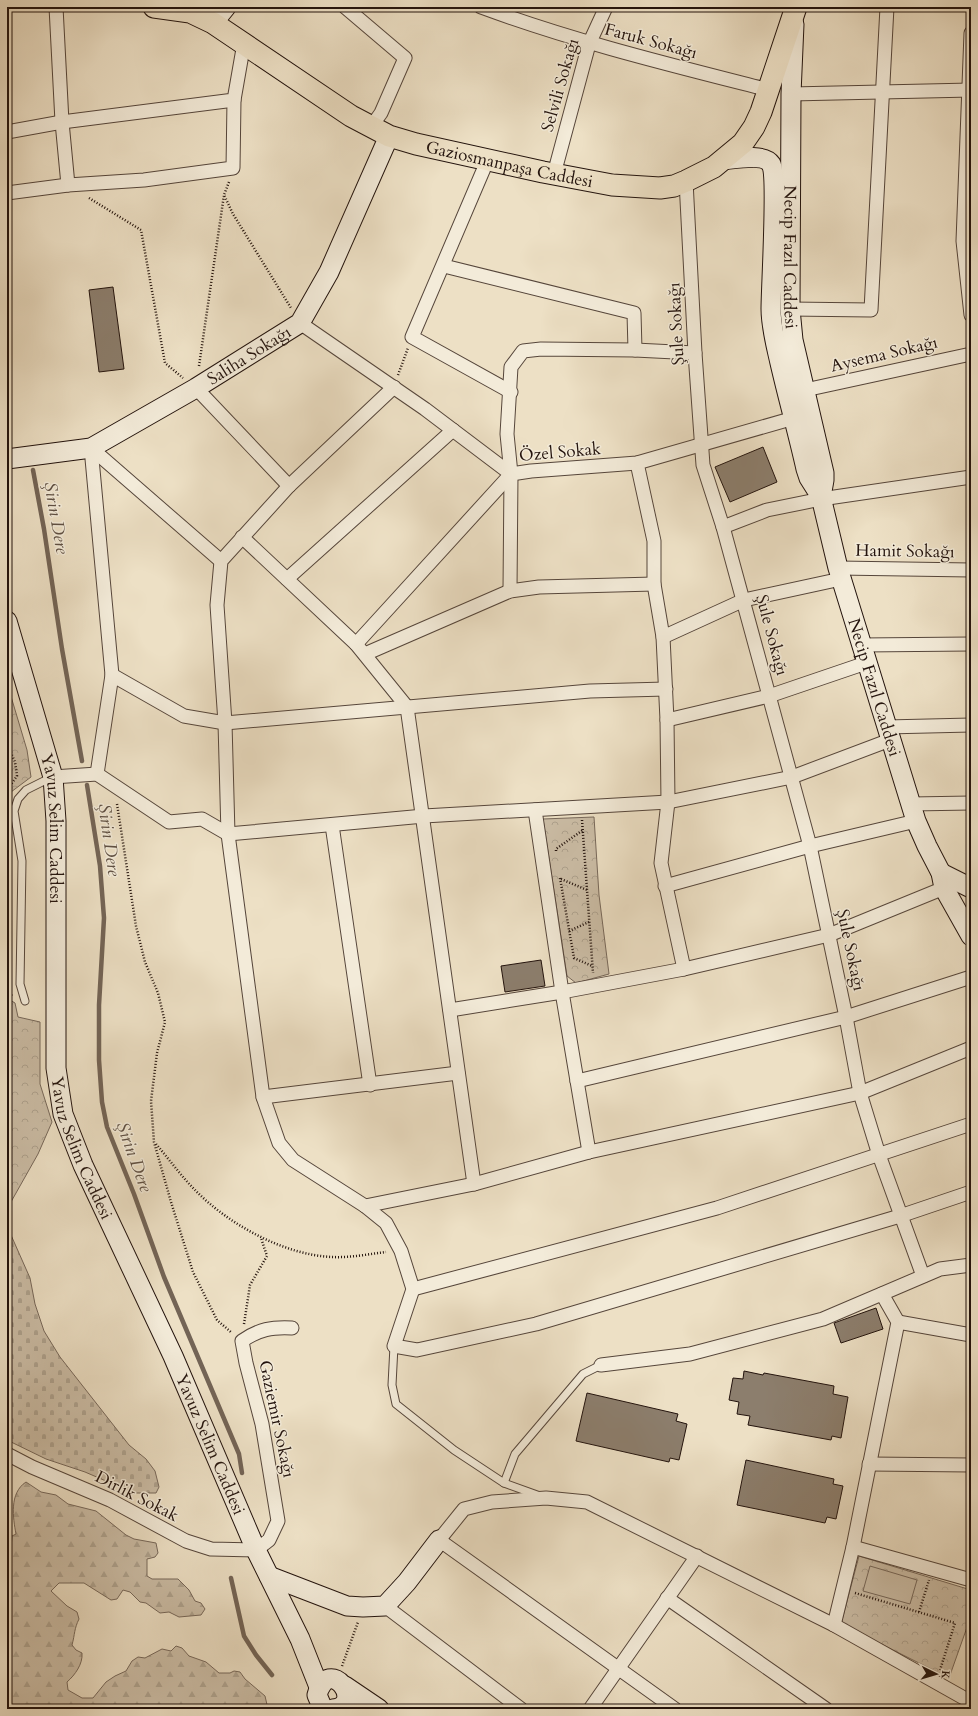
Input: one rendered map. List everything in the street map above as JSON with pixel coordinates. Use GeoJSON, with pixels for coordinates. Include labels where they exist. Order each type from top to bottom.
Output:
{"type":"FeatureCollection","features":[{"type":"Feature","properties":{"kind":"main road","name":"Gaziosmanpaşa Caddesi"},"geometry":{"type":"LineString","coordinates":[[154,7],[220,15],[244,43],[351,116],[380,131],[416,144],[612,185],[660,188],[674,186],[714,167],[743,143],[754,127],[769,90],[797,9]]}},
{"type":"Feature","properties":{"kind":"main road","name":"Necip Fazıl Caddesi"},"geometry":{"type":"LineString","coordinates":[[797,9],[790,94],[790,309],[793,340],[824,473],[821,498]]}},
{"type":"Feature","properties":{"kind":"main road","name":"Saliha Sokağı"},"geometry":{"type":"LineString","coordinates":[[7,459],[91,448],[196,388],[300,323],[329,272],[380,131]]}},
{"type":"Feature","properties":{"kind":"main road","name":"Necip Fazıl Caddesi"},"geometry":{"type":"LineString","coordinates":[[722,160],[762,158],[768,160],[772,165],[774,186],[771,311],[774,340],[809,478],[821,498],[840,574],[866,663],[914,813],[942,881],[971,936]]}},
{"type":"Feature","properties":{"kind":"main road","name":"Yavuz Selim Caddesi"},"geometry":{"type":"LineString","coordinates":[[7,621],[53,777],[56,821],[56,1068],[63,1114],[83,1165],[173,1356],[256,1550],[300,1639],[334,1683],[380,1709]]}},
{"type":"Feature","properties":{"kind":"main road"},"geometry":{"type":"LineString","coordinates":[[942,881],[971,889]]}},
{"type":"Feature","properties":{"kind":"main road"},"geometry":{"type":"LineString","coordinates":[[269,1576],[347,1606],[385,1606],[439,1540]]}},
{"type":"Feature","properties":{"kind":"main road"},"geometry":{"type":"LineString","coordinates":[[332,1708],[346,1700],[347,1695],[334,1683],[317,1695],[332,1708],[380,1709]]}},
{"type":"Feature","properties":{"kind":"street"},"geometry":{"type":"LineString","coordinates":[[56,7],[62,122],[68,185]]}},
{"type":"Feature","properties":{"kind":"street"},"geometry":{"type":"LineString","coordinates":[[344,7],[405,58],[381,113],[380,131]]}},
{"type":"Feature","properties":{"kind":"street","name":"Faruk Sokağı"},"geometry":{"type":"LineString","coordinates":[[481,7],[532,26],[589,44],[769,90]]}},
{"type":"Feature","properties":{"kind":"street","name":"Selvili Sokağı"},"geometry":{"type":"LineString","coordinates":[[554,174],[589,44],[606,7]]}},
{"type":"Feature","properties":{"kind":"street"},"geometry":{"type":"LineString","coordinates":[[790,309],[871,310],[887,7]]}},
{"type":"Feature","properties":{"kind":"street"},"geometry":{"type":"LineString","coordinates":[[971,33],[963,241],[971,315]]}},
{"type":"Feature","properties":{"kind":"street"},"geometry":{"type":"LineString","coordinates":[[7,193],[68,185],[144,180],[233,168],[234,100],[244,43]]}},
{"type":"Feature","properties":{"kind":"street"},"geometry":{"type":"LineString","coordinates":[[790,94],[970,90]]}},
{"type":"Feature","properties":{"kind":"street"},"geometry":{"type":"LineString","coordinates":[[7,132],[62,122],[234,100]]}},
{"type":"Feature","properties":{"kind":"street"},"geometry":{"type":"LineString","coordinates":[[488,159],[444,266],[412,336],[511,392]]}},
{"type":"Feature","properties":{"kind":"street","name":"Şule Sokağı"},"geometry":{"type":"LineString","coordinates":[[686,181],[695,353],[703,465],[724,527],[810,846],[846,1017],[860,1093],[878,1155],[923,1276]]}},
{"type":"Feature","properties":{"kind":"street"},"geometry":{"type":"LineString","coordinates":[[444,266],[634,313],[635,350]]}},
{"type":"Feature","properties":{"kind":"street","name":"Özel Sokak"},"geometry":{"type":"LineString","coordinates":[[300,323],[394,387],[511,474],[531,471],[637,463],[794,418]]}},
{"type":"Feature","properties":{"kind":"street"},"geometry":{"type":"LineString","coordinates":[[510,591],[511,474],[507,434],[511,392],[511,367],[523,351],[541,349],[635,350],[695,353]]}},
{"type":"Feature","properties":{"kind":"street","name":"Aysema Sokağı"},"geometry":{"type":"LineString","coordinates":[[805,390],[971,354]]}},
{"type":"Feature","properties":{"kind":"street"},"geometry":{"type":"LineString","coordinates":[[394,387],[289,486],[221,561],[217,605],[225,723],[228,834],[263,1096],[279,1143],[293,1160],[365,1206],[386,1223],[401,1251],[413,1289],[394,1346],[417,1350],[536,1324],[900,1216],[971,1192]]}},
{"type":"Feature","properties":{"kind":"street"},"geometry":{"type":"LineString","coordinates":[[196,388],[289,486]]}},
{"type":"Feature","properties":{"kind":"street"},"geometry":{"type":"LineString","coordinates":[[287,580],[453,430]]}},
{"type":"Feature","properties":{"kind":"street"},"geometry":{"type":"LineString","coordinates":[[91,448],[221,561]]}},
{"type":"Feature","properties":{"kind":"street"},"geometry":{"type":"LineString","coordinates":[[91,448],[112,675],[97,774]]}},
{"type":"Feature","properties":{"kind":"street"},"geometry":{"type":"LineString","coordinates":[[637,463],[654,541],[654,584],[663,637],[667,720],[668,802],[661,863],[684,969]]}},
{"type":"Feature","properties":{"kind":"street"},"geometry":{"type":"LineString","coordinates":[[356,644],[511,474]]}},
{"type":"Feature","properties":{"kind":"street"},"geometry":{"type":"LineString","coordinates":[[724,527],[767,510],[821,498],[971,477]]}},
{"type":"Feature","properties":{"kind":"street"},"geometry":{"type":"LineString","coordinates":[[242,537],[356,644],[407,707],[424,816],[474,1184]]}},
{"type":"Feature","properties":{"kind":"street","name":"Hamit Sokağı"},"geometry":{"type":"LineString","coordinates":[[663,637],[744,600],[840,574],[971,570]]}},
{"type":"Feature","properties":{"kind":"street"},"geometry":{"type":"LineString","coordinates":[[365,654],[510,591],[539,587],[654,584]]}},
{"type":"Feature","properties":{"kind":"street"},"geometry":{"type":"LineString","coordinates":[[861,645],[971,644]]}},
{"type":"Feature","properties":{"kind":"street"},"geometry":{"type":"LineString","coordinates":[[667,720],[770,696],[866,663]]}},
{"type":"Feature","properties":{"kind":"street"},"geometry":{"type":"LineString","coordinates":[[112,675],[184,716],[225,723],[590,691],[666,689]]}},
{"type":"Feature","properties":{"kind":"street"},"geometry":{"type":"LineString","coordinates":[[53,777],[97,774],[114,787],[169,822],[202,819],[228,834],[424,816],[668,802],[792,777],[888,734],[971,725]]}},
{"type":"Feature","properties":{"kind":"street"},"geometry":{"type":"LineString","coordinates":[[665,886],[810,846],[914,813],[971,803]]}},
{"type":"Feature","properties":{"kind":"street"},"geometry":{"type":"LineString","coordinates":[[535,810],[562,992],[589,1152]]}},
{"type":"Feature","properties":{"kind":"street"},"geometry":{"type":"LineString","coordinates":[[332,825],[370,1085]]}},
{"type":"Feature","properties":{"kind":"street"},"geometry":{"type":"LineString","coordinates":[[450,1010],[562,992],[684,969],[829,935],[942,881]]}},
{"type":"Feature","properties":{"kind":"street"},"geometry":{"type":"LineString","coordinates":[[577,1081],[846,1017],[971,977]]}},
{"type":"Feature","properties":{"kind":"street"},"geometry":{"type":"LineString","coordinates":[[365,1206],[474,1184],[589,1152],[860,1093],[971,1048]]}},
{"type":"Feature","properties":{"kind":"street"},"geometry":{"type":"LineString","coordinates":[[263,1096],[370,1085],[458,1073]]}},
{"type":"Feature","properties":{"kind":"street"},"geometry":{"type":"LineString","coordinates":[[413,1289],[717,1208],[971,1124]]}},
{"type":"Feature","properties":{"kind":"street"},"geometry":{"type":"LineString","coordinates":[[601,1366],[690,1354],[824,1320],[940,1269],[971,1265]]}},
{"type":"Feature","properties":{"kind":"street"},"geometry":{"type":"LineString","coordinates":[[834,1625],[853,1547],[898,1322],[882,1294]]}},
{"type":"Feature","properties":{"kind":"street"},"geometry":{"type":"LineString","coordinates":[[898,1322],[971,1335]]}},
{"type":"Feature","properties":{"kind":"street","name":"Gaziemir Sokağı"},"geometry":{"type":"LineString","coordinates":[[256,1550],[269,1540],[278,1521],[262,1424],[246,1363],[242,1341],[252,1334],[274,1327],[292,1328]]}},
{"type":"Feature","properties":{"kind":"street","name":"Dirlik Sokak"},"geometry":{"type":"LineString","coordinates":[[7,1454],[32,1467],[110,1500],[186,1541],[211,1549],[256,1550]]}},
{"type":"Feature","properties":{"kind":"street"},"geometry":{"type":"LineString","coordinates":[[869,1464],[971,1465]]}},
{"type":"Feature","properties":{"kind":"street"},"geometry":{"type":"LineString","coordinates":[[675,1709],[439,1540],[464,1509],[492,1502],[546,1498],[587,1502],[834,1625],[971,1702]]}},
{"type":"Feature","properties":{"kind":"street"},"geometry":{"type":"LineString","coordinates":[[853,1547],[971,1580]]}},
{"type":"Feature","properties":{"kind":"street"},"geometry":{"type":"LineString","coordinates":[[590,1709],[697,1556]]}},
{"type":"Feature","properties":{"kind":"street"},"geometry":{"type":"LineString","coordinates":[[667,1598],[826,1709]]}},
{"type":"Feature","properties":{"kind":"street"},"geometry":{"type":"LineString","coordinates":[[385,1606],[521,1709]]}},
{"type":"Feature","properties":{"kind":"lane"},"geometry":{"type":"LineString","coordinates":[[25,1001],[20,984],[22,861],[14,811],[18,799],[26,790],[53,777]]}},
{"type":"Feature","properties":{"kind":"lane"},"geometry":{"type":"LineString","coordinates":[[394,1346],[392,1385],[396,1404],[454,1450],[504,1483],[546,1498]]}},
{"type":"Feature","properties":{"kind":"lane"},"geometry":{"type":"LineString","coordinates":[[504,1483],[515,1454],[583,1374],[601,1366]]}},
{"type":"Feature","properties":{"kind":"path"},"geometry":{"type":"LineString","coordinates":[[196,388],[224,195],[233,168]]}},
{"type":"Feature","properties":{"kind":"path"},"geometry":{"type":"LineString","coordinates":[[68,185],[141,230],[165,363],[196,388]]}},
{"type":"Feature","properties":{"kind":"path"},"geometry":{"type":"LineString","coordinates":[[224,195],[300,323]]}},
{"type":"Feature","properties":{"kind":"path"},"geometry":{"type":"LineString","coordinates":[[394,387],[412,336]]}},
{"type":"Feature","properties":{"kind":"path"},"geometry":{"type":"LineString","coordinates":[[7,744],[15,762],[17,776],[7,790]]}},
{"type":"Feature","properties":{"kind":"path"},"geometry":{"type":"LineString","coordinates":[[114,787],[136,926],[145,962],[158,993],[165,1022],[157,1053],[151,1100],[154,1142],[193,1272],[217,1320],[242,1341]]}},
{"type":"Feature","properties":{"kind":"path"},"geometry":{"type":"LineString","coordinates":[[581,807],[594,986]]}},
{"type":"Feature","properties":{"kind":"path"},"geometry":{"type":"LineString","coordinates":[[557,856],[556,849],[583,830]]}},
{"type":"Feature","properties":{"kind":"path"},"geometry":{"type":"LineString","coordinates":[[559,871],[574,958],[592,966]]}},
{"type":"Feature","properties":{"kind":"path"},"geometry":{"type":"LineString","coordinates":[[560,879],[587,890]]}},
{"type":"Feature","properties":{"kind":"path"},"geometry":{"type":"LineString","coordinates":[[569,931],[589,922]]}},
{"type":"Feature","properties":{"kind":"path"},"geometry":{"type":"LineString","coordinates":[[154,1142],[196,1191],[234,1222],[261,1237],[302,1254],[333,1257],[401,1251]]}},
{"type":"Feature","properties":{"kind":"path"},"geometry":{"type":"LineString","coordinates":[[242,1341],[250,1285],[267,1256],[261,1237]]}},
{"type":"Feature","properties":{"kind":"path"},"geometry":{"type":"LineString","coordinates":[[919,1612],[932,1569]]}},
{"type":"Feature","properties":{"kind":"path"},"geometry":{"type":"LineString","coordinates":[[843,1589],[955,1623],[936,1682]]}},
{"type":"Feature","properties":{"kind":"path"},"geometry":{"type":"LineString","coordinates":[[334,1683],[364,1607]]}},
{"type":"Feature","properties":{"kind":"green space"},"geometry":{"type":"Polygon","coordinates":[[[7,683],[27,750],[31,777],[7,795],[7,683]]]}},
{"type":"Feature","properties":{"kind":"green space"},"geometry":{"type":"Polygon","coordinates":[[[594,817],[599,895],[609,974],[576,983],[567,976],[543,819],[594,817]]]}},
{"type":"Feature","properties":{"kind":"green space"},"geometry":{"type":"Polygon","coordinates":[[[7,998],[15,1003],[18,1017],[40,1022],[40,1084],[52,1122],[38,1154],[7,1209],[7,998]]]}},
{"type":"Feature","properties":{"kind":"green space"},"geometry":{"type":"Polygon","coordinates":[[[7,1226],[30,1278],[35,1304],[44,1331],[60,1357],[129,1445],[146,1459],[155,1471],[159,1487],[156,1493],[134,1493],[85,1472],[46,1459],[7,1440],[7,1226]]]}},
{"type":"Feature","properties":{"kind":"green space"},"geometry":{"type":"Polygon","coordinates":[[[26,1482],[41,1492],[56,1495],[68,1504],[96,1511],[126,1535],[134,1539],[156,1543],[158,1553],[155,1557],[147,1559],[147,1576],[152,1579],[178,1579],[189,1590],[195,1601],[201,1603],[205,1609],[201,1615],[179,1617],[169,1612],[160,1613],[146,1603],[140,1602],[130,1592],[123,1590],[117,1599],[111,1600],[84,1583],[59,1583],[51,1591],[67,1606],[77,1612],[79,1619],[75,1629],[72,1645],[76,1650],[82,1653],[78,1669],[67,1682],[68,1690],[82,1698],[93,1698],[106,1682],[126,1671],[132,1661],[138,1657],[145,1658],[162,1649],[171,1651],[176,1646],[182,1648],[189,1656],[206,1662],[219,1673],[230,1673],[234,1671],[240,1672],[245,1679],[265,1696],[268,1709],[7,1709],[7,1553],[11,1548],[12,1536],[16,1534],[13,1513],[15,1499],[17,1493],[26,1482]]]}},
{"type":"Feature","properties":{"kind":"green space"},"geometry":{"type":"Polygon","coordinates":[[[859,1556],[971,1590],[971,1616],[949,1678],[841,1624],[859,1556]]]}},
{"type":"Feature","properties":{"kind":"green space"},"geometry":{"type":"Polygon","coordinates":[[[870,1566],[917,1580],[910,1604],[863,1591],[870,1566]]]}},
{"type":"Feature","properties":{"kind":"building"},"geometry":{"type":"Polygon","coordinates":[[[113,287],[124,369],[99,372],[89,290],[113,287]]]}},
{"type":"Feature","properties":{"kind":"building"},"geometry":{"type":"Polygon","coordinates":[[[763,447],[777,482],[730,502],[715,467],[763,447]]]}},
{"type":"Feature","properties":{"kind":"building"},"geometry":{"type":"Polygon","coordinates":[[[541,960],[545,986],[505,992],[501,966],[541,960]]]}},
{"type":"Feature","properties":{"kind":"building"},"geometry":{"type":"Polygon","coordinates":[[[876,1308],[883,1329],[841,1343],[834,1323],[876,1308]]]}},
{"type":"Feature","properties":{"kind":"building"},"geometry":{"type":"Polygon","coordinates":[[[744,1371],[763,1375],[764,1373],[834,1386],[833,1394],[848,1397],[841,1438],[832,1436],[831,1440],[748,1425],[750,1416],[737,1414],[739,1402],[729,1400],[733,1378],[743,1379],[744,1371]]]}},
{"type":"Feature","properties":{"kind":"building"},"geometry":{"type":"Polygon","coordinates":[[[587,1393],[678,1414],[676,1421],[687,1424],[679,1460],[670,1458],[669,1462],[576,1441],[587,1393]]]}},
{"type":"Feature","properties":{"kind":"building"},"geometry":{"type":"Polygon","coordinates":[[[746,1460],[834,1479],[833,1484],[843,1486],[836,1519],[827,1517],[825,1523],[737,1505],[746,1460]]]}},
{"type":"Feature","properties":{"kind":"waterway","name":"Şirin Dere"},"geometry":{"type":"LineString","coordinates":[[33,470],[82,761]]}},
{"type":"Feature","properties":{"kind":"waterway","name":"Şirin Dere"},"geometry":{"type":"LineString","coordinates":[[87,785],[100,866],[104,918],[99,1005],[99,1060],[102,1102],[107,1127],[134,1194],[164,1277],[239,1454],[242,1473]]}},
{"type":"Feature","properties":{"kind":"waterway","name":"Şirin Dere"},"geometry":{"type":"LineString","coordinates":[[231,1578],[244,1636],[256,1655],[272,1675]]}}]}
